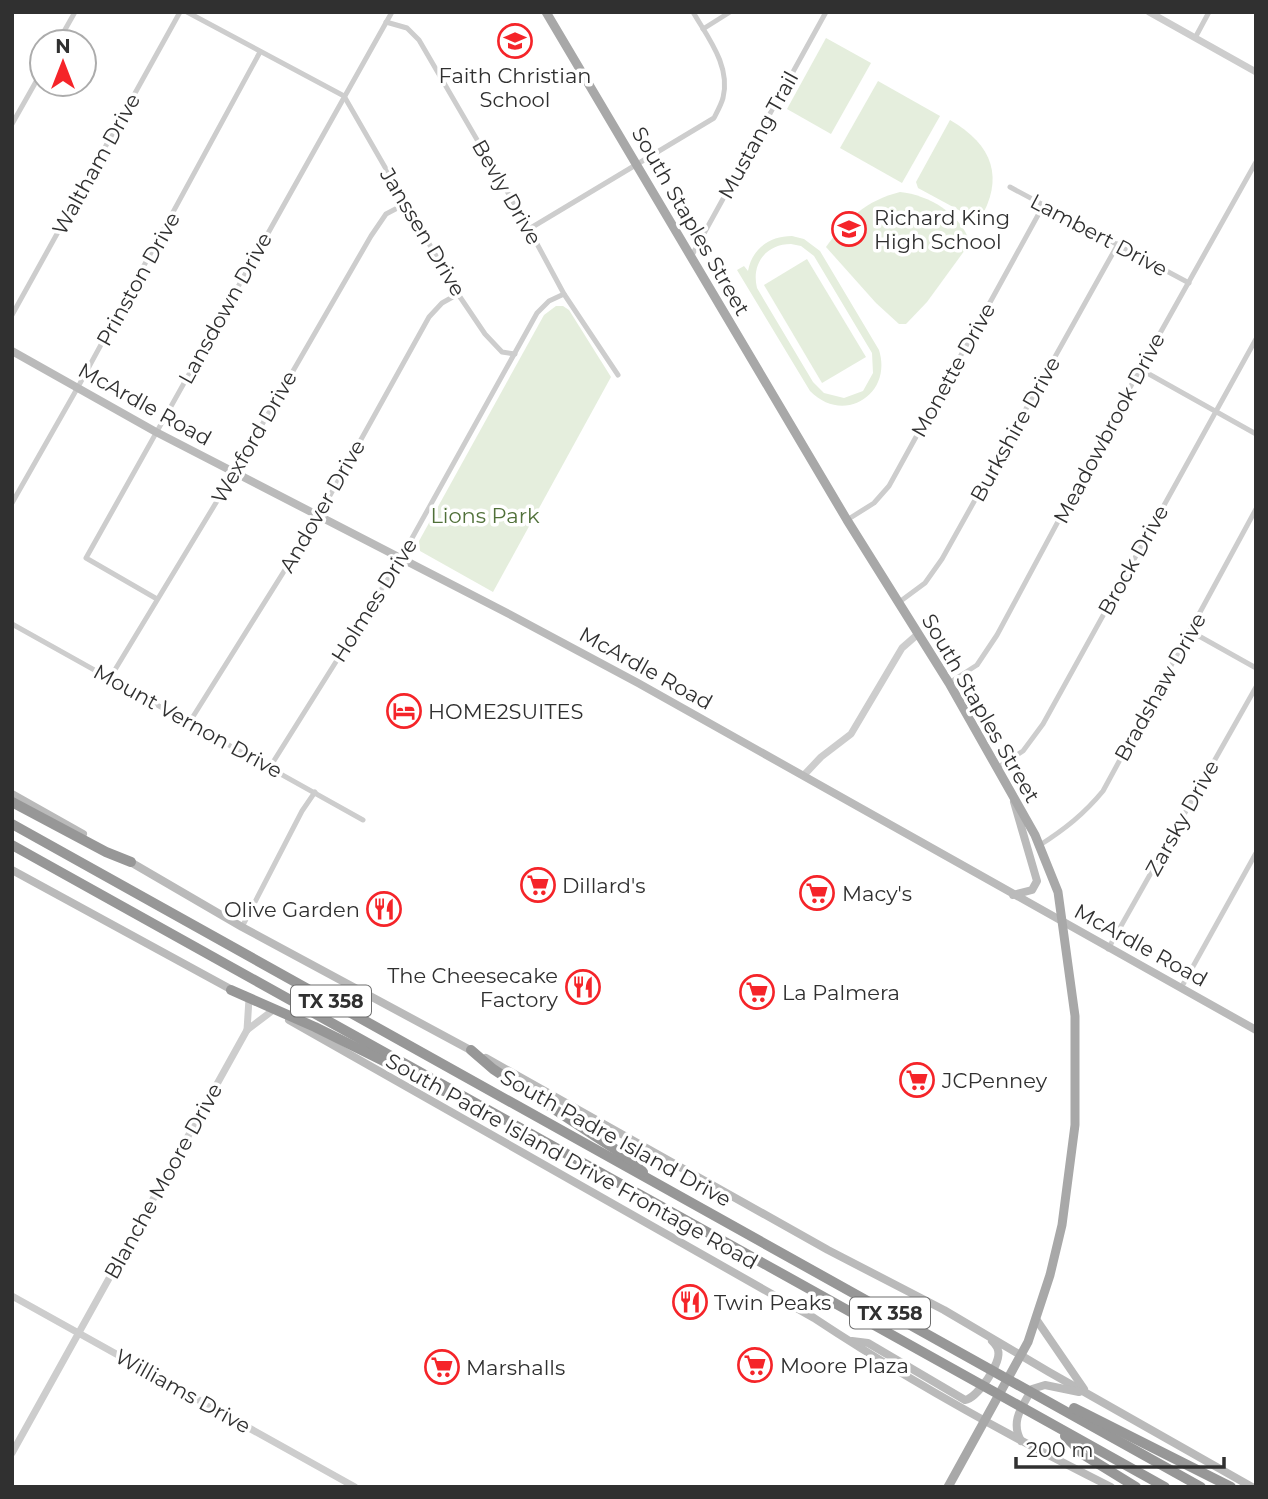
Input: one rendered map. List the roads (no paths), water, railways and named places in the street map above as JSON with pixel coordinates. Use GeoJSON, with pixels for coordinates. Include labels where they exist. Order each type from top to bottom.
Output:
{"type":"FeatureCollection","features":[{"type":"Feature","properties":{"kind":"highway"},"geometry":{"type":"LineString","coordinates":[[12,802],[106,852],[131,862]]}},
{"type":"Feature","properties":{"kind":"highway","name":"South Padre Island Drive"},"geometry":{"type":"LineString","coordinates":[[12,824],[1201,1487]]}},
{"type":"Feature","properties":{"kind":"highway","name":"South Padre Island Drive"},"geometry":{"type":"LineString","coordinates":[[12,845],[1165,1487]]}},
{"type":"Feature","properties":{"kind":"highway"},"geometry":{"type":"LineString","coordinates":[[231,990],[315,1027],[438,1088],[476,1102]]}},
{"type":"Feature","properties":{"kind":"highway"},"geometry":{"type":"LineString","coordinates":[[471,1050],[493,1069],[633,1161],[650,1179]]}},
{"type":"Feature","properties":{"kind":"highway"},"geometry":{"type":"LineString","coordinates":[[1048,1401],[1072,1407],[1231,1487]]}},
{"type":"Feature","properties":{"kind":"highway"},"geometry":{"type":"LineString","coordinates":[[1056,1426],[1084,1455],[1136,1487]]}},
{"type":"Feature","properties":{"kind":"main road","name":"South Staples Street"},"geometry":{"type":"LineString","coordinates":[[546,12],[847,520],[949,684],[1040,845],[1058,892],[1075,1016],[1075,1125],[1062,1225],[1053,1267],[1022,1357],[948,1487]]}},
{"type":"Feature","properties":{"kind":"main road","name":"McArdle Road"},"geometry":{"type":"LineString","coordinates":[[12,351],[156,432],[612,669],[1256,1030]]}},
{"type":"Feature","properties":{"kind":"main road"},"geometry":{"type":"LineString","coordinates":[[12,794],[242,927],[471,1050],[828,1250],[944,1310],[1252,1487]]}},
{"type":"Feature","properties":{"kind":"main road"},"geometry":{"type":"LineString","coordinates":[[1012,797],[1037,881],[1032,890],[1013,895]]}},
{"type":"Feature","properties":{"kind":"main road","name":"South Padre Island Drive Frontage Road"},"geometry":{"type":"LineString","coordinates":[[12,870],[272,1011],[814,1318],[984,1422],[1111,1487]]}},
{"type":"Feature","properties":{"kind":"main road"},"geometry":{"type":"LineString","coordinates":[[849,1341],[868,1343],[959,1398],[970,1399],[977,1394],[999,1359],[998,1350],[994,1342],[947,1316],[944,1310]]}},
{"type":"Feature","properties":{"kind":"main road"},"geometry":{"type":"LineString","coordinates":[[1036,1319],[1089,1394]]}},
{"type":"Feature","properties":{"kind":"main road"},"geometry":{"type":"LineString","coordinates":[[1022,1443],[1015,1429],[1016,1419],[1032,1390],[1045,1385],[1089,1394]]}},
{"type":"Feature","properties":{"kind":"street"},"geometry":{"type":"LineString","coordinates":[[66,28],[75,12]]}},
{"type":"Feature","properties":{"kind":"street","name":"Waltham Drive"},"geometry":{"type":"LineString","coordinates":[[12,315],[180,12]]}},
{"type":"Feature","properties":{"kind":"street"},"geometry":{"type":"LineString","coordinates":[[187,12],[344,96]]}},
{"type":"Feature","properties":{"kind":"street","name":"Lansdown Drive"},"geometry":{"type":"LineString","coordinates":[[157,599],[86,558],[392,12]]}},
{"type":"Feature","properties":{"kind":"street"},"geometry":{"type":"LineString","coordinates":[[529,229],[714,118],[723,98],[721,60],[693,12]]}},
{"type":"Feature","properties":{"kind":"street"},"geometry":{"type":"LineString","coordinates":[[703,29],[730,12]]}},
{"type":"Feature","properties":{"kind":"street","name":"Mustang Trail"},"geometry":{"type":"LineString","coordinates":[[691,257],[826,12]]}},
{"type":"Feature","properties":{"kind":"street"},"geometry":{"type":"LineString","coordinates":[[1149,12],[1256,72]]}},
{"type":"Feature","properties":{"kind":"street"},"geometry":{"type":"LineString","coordinates":[[1195,38],[1209,12]]}},
{"type":"Feature","properties":{"kind":"street","name":"Bevly Drive"},"geometry":{"type":"LineString","coordinates":[[386,22],[407,28],[419,40],[564,294],[618,374]]}},
{"type":"Feature","properties":{"kind":"street","name":"Prinston Drive"},"geometry":{"type":"LineString","coordinates":[[12,503],[261,52]]}},
{"type":"Feature","properties":{"kind":"street"},"geometry":{"type":"LineString","coordinates":[[12,124],[28,96]]}},
{"type":"Feature","properties":{"kind":"street","name":"Janssen Drive"},"geometry":{"type":"LineString","coordinates":[[344,96],[458,294],[485,334],[502,352],[515,355]]}},
{"type":"Feature","properties":{"kind":"street","name":"Meadowbrook Drive"},"geometry":{"type":"LineString","coordinates":[[949,684],[976,665],[998,635],[1140,369],[1256,162]]}},
{"type":"Feature","properties":{"kind":"street","name":"Lambert Drive"},"geometry":{"type":"LineString","coordinates":[[1010,187],[1189,283]]}},
{"type":"Feature","properties":{"kind":"street","name":"Wexford Drive"},"geometry":{"type":"LineString","coordinates":[[110,678],[234,472],[370,236],[386,214],[405,204]]}},
{"type":"Feature","properties":{"kind":"street","name":"Monette Drive"},"geometry":{"type":"LineString","coordinates":[[847,520],[874,503],[889,486],[1043,205]]}},
{"type":"Feature","properties":{"kind":"street","name":"Burkshire Drive"},"geometry":{"type":"LineString","coordinates":[[898,603],[925,583],[942,559],[1118,244]]}},
{"type":"Feature","properties":{"kind":"street","name":"Andover Drive"},"geometry":{"type":"LineString","coordinates":[[189,723],[318,517],[429,317],[442,303],[458,294]]}},
{"type":"Feature","properties":{"kind":"street","name":"Holmes Drive"},"geometry":{"type":"LineString","coordinates":[[270,766],[401,558],[537,313],[549,301],[564,294]]}},
{"type":"Feature","properties":{"kind":"street","name":"Brock Drive"},"geometry":{"type":"LineString","coordinates":[[995,769],[1023,751],[1042,724],[1256,339]]}},
{"type":"Feature","properties":{"kind":"street"},"geometry":{"type":"LineString","coordinates":[[1140,369],[1256,433]]}},
{"type":"Feature","properties":{"kind":"street","name":"Bradshaw Drive"},"geometry":{"type":"LineString","coordinates":[[1040,845],[1066,829],[1103,791],[1256,509]]}},
{"type":"Feature","properties":{"kind":"street","name":"Mount Vernon Drive"},"geometry":{"type":"LineString","coordinates":[[12,624],[363,820]]}},
{"type":"Feature","properties":{"kind":"street"},"geometry":{"type":"LineString","coordinates":[[1190,631],[1256,668]]}},
{"type":"Feature","properties":{"kind":"street"},"geometry":{"type":"LineString","coordinates":[[804,775],[821,757],[851,734],[902,648],[918,634]]}},
{"type":"Feature","properties":{"kind":"street","name":"Zarsky Drive"},"geometry":{"type":"LineString","coordinates":[[1108,949],[1256,687]]}},
{"type":"Feature","properties":{"kind":"street"},"geometry":{"type":"LineString","coordinates":[[242,927],[302,811],[315,792]]}},
{"type":"Feature","properties":{"kind":"street"},"geometry":{"type":"LineString","coordinates":[[1181,988],[1256,853]]}},
{"type":"Feature","properties":{"kind":"street","name":"Blanche Moore Drive"},"geometry":{"type":"LineString","coordinates":[[247,1030],[248,999]]}},
{"type":"Feature","properties":{"kind":"street","name":"Blanche Moore Drive"},"geometry":{"type":"LineString","coordinates":[[12,1452],[247,1030],[272,1011]]}},
{"type":"Feature","properties":{"kind":"street","name":"Williams Drive"},"geometry":{"type":"LineString","coordinates":[[12,1296],[355,1487]]}},
{"type":"Feature","properties":{"kind":"place","name":"Faith Christian School"},"geometry":{"type":"Point","coordinates":[515,41]}},
{"type":"Feature","properties":{"kind":"place","name":"Richard King High School"},"geometry":{"type":"Point","coordinates":[849,229]}},
{"type":"Feature","properties":{"kind":"place","name":"HOME2SUITES"},"geometry":{"type":"Point","coordinates":[404,711]}},
{"type":"Feature","properties":{"kind":"place","name":"Dillard's"},"geometry":{"type":"Point","coordinates":[538,885]}},
{"type":"Feature","properties":{"kind":"place","name":"Macy's"},"geometry":{"type":"Point","coordinates":[817,893]}},
{"type":"Feature","properties":{"kind":"place","name":"Olive Garden"},"geometry":{"type":"Point","coordinates":[384,909]}},
{"type":"Feature","properties":{"kind":"place","name":"The Cheesecake Factory"},"geometry":{"type":"Point","coordinates":[583,987]}},
{"type":"Feature","properties":{"kind":"place","name":"La Palmera"},"geometry":{"type":"Point","coordinates":[757,992]}},
{"type":"Feature","properties":{"kind":"place","name":"JCPenney"},"geometry":{"type":"Point","coordinates":[917,1080]}},
{"type":"Feature","properties":{"kind":"place","name":"Twin Peaks"},"geometry":{"type":"Point","coordinates":[690,1302]}},
{"type":"Feature","properties":{"kind":"place","name":"Moore Plaza"},"geometry":{"type":"Point","coordinates":[755,1365]}},
{"type":"Feature","properties":{"kind":"place","name":"Marshalls"},"geometry":{"type":"Point","coordinates":[442,1367]}},
{"type":"Feature","properties":{"kind":"park label","name":"Lions Park"},"geometry":{"type":"Point","coordinates":[485,515]}}]}
